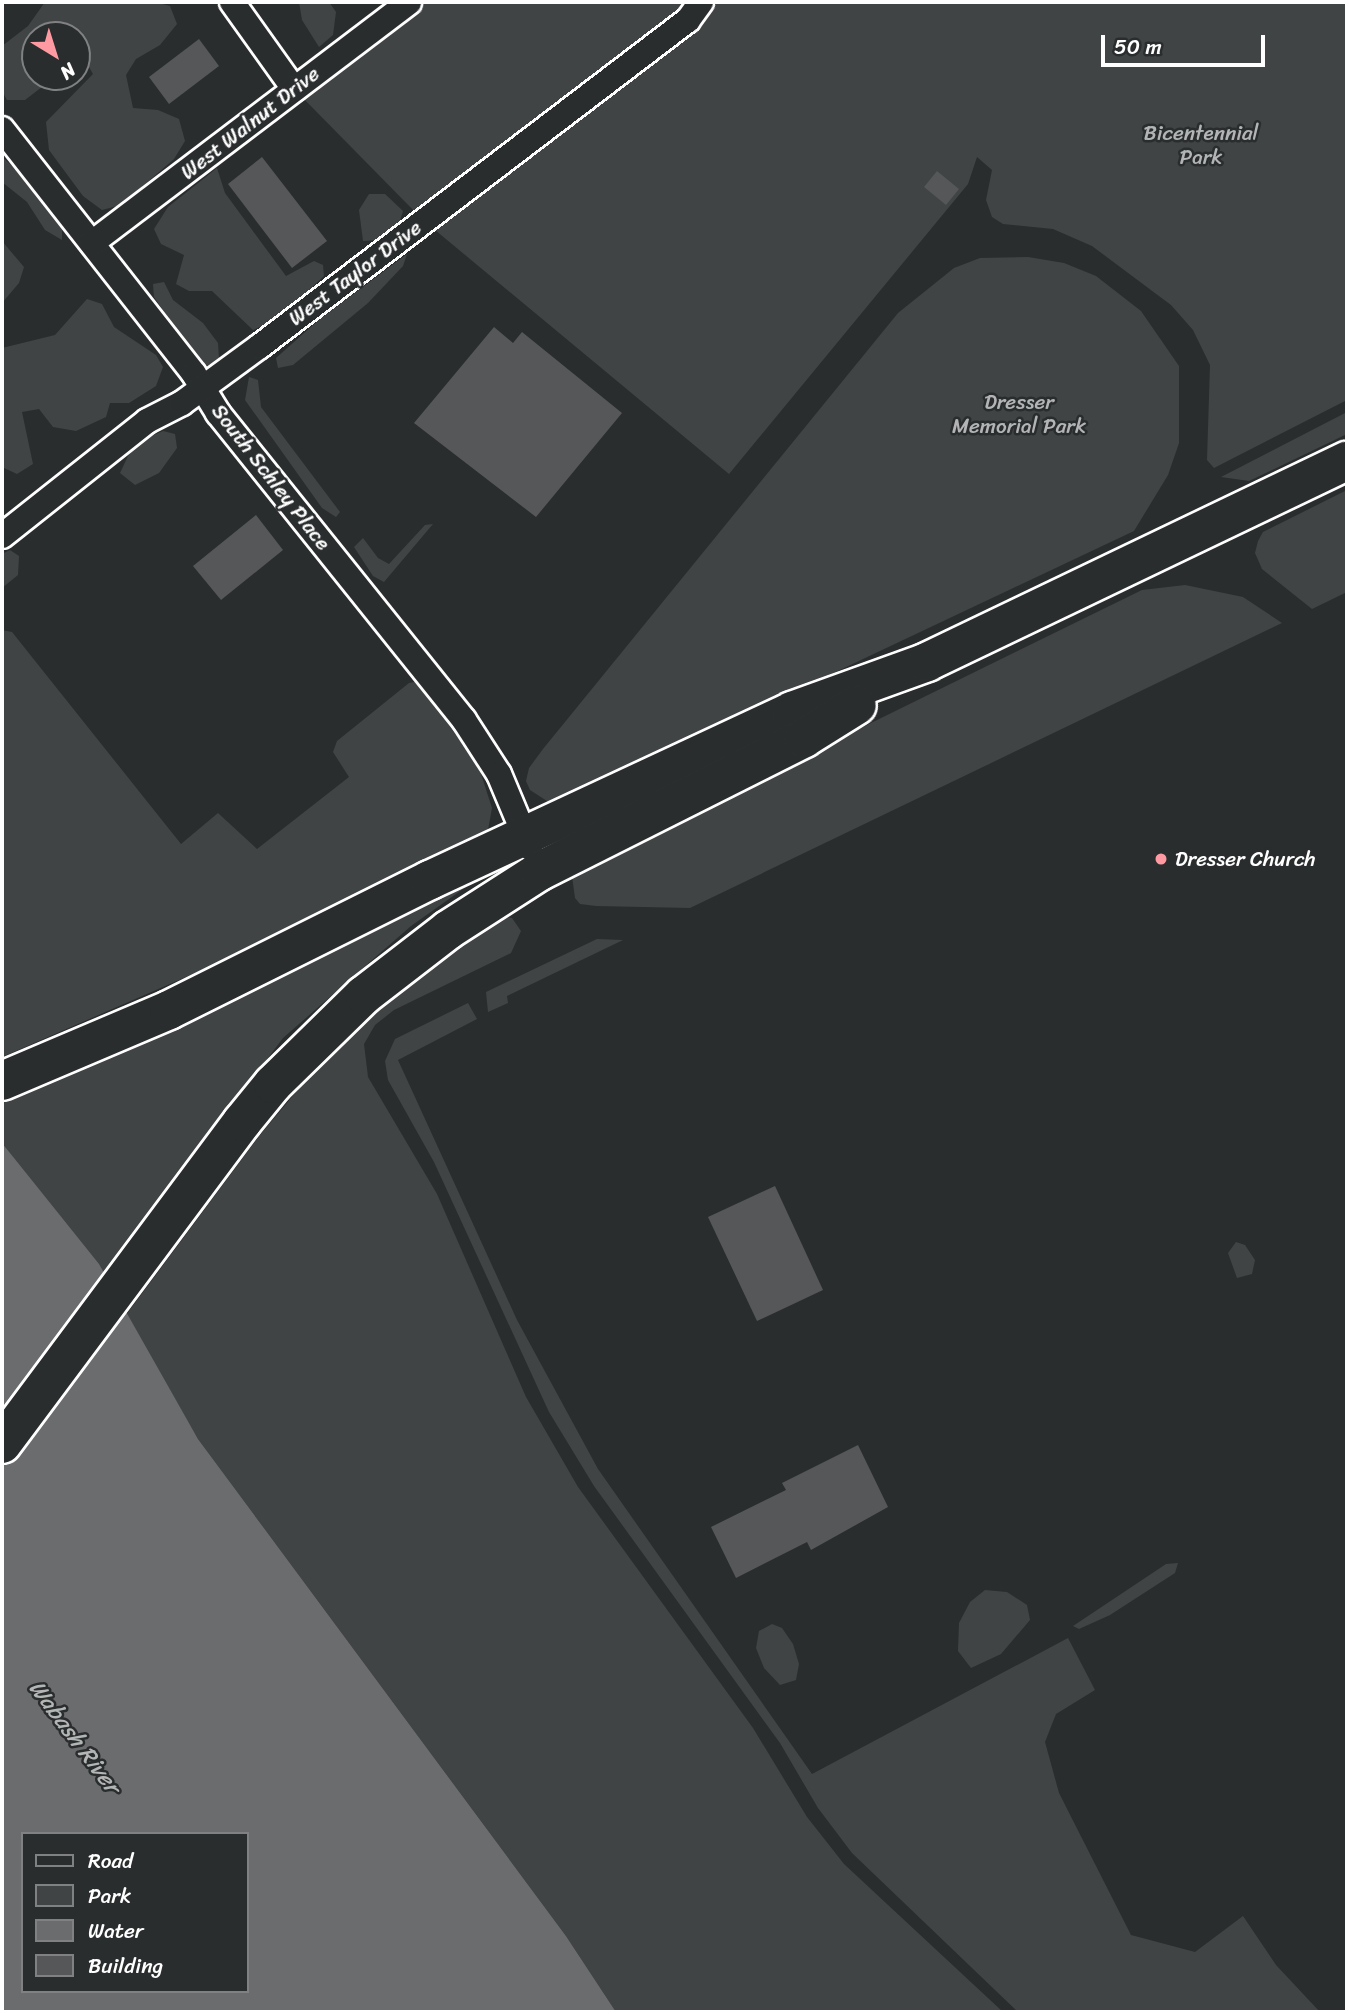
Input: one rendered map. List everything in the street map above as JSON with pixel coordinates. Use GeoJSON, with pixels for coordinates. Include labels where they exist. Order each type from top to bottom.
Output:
{"type":"FeatureCollection","features":[{"type":"Feature","properties":{"kind":"main road"},"geometry":{"type":"LineString","coordinates":[[2,1081],[169,1010],[525,835],[792,711],[927,662],[1347,461]]}},
{"type":"Feature","properties":{"kind":"main road"},"geometry":{"type":"LineString","coordinates":[[2,1444],[242,1122],[281,1076],[365,995],[448,930],[540,871],[804,738],[927,662]]}},
{"type":"Feature","properties":{"kind":"street"},"geometry":{"type":"LineString","coordinates":[[232,2],[294,89]]}},
{"type":"Feature","properties":{"kind":"street","name":"West Walnut Drive"},"geometry":{"type":"LineString","coordinates":[[92,243],[409,2]]}},
{"type":"Feature","properties":{"kind":"street","name":"West Taylor Drive"},"geometry":{"type":"LineString","coordinates":[[2,536],[147,421],[202,387],[677,29],[701,2]]}},
{"type":"Feature","properties":{"kind":"street","name":"South Schley Place"},"geometry":{"type":"LineString","coordinates":[[2,129],[470,729],[499,774],[540,871]]}},
{"type":"Feature","properties":{"kind":"green space"},"geometry":{"type":"Polygon","coordinates":[[[45,2],[155,2],[170,6],[177,24],[160,45],[136,59],[126,75],[133,108],[158,110],[179,119],[185,141],[174,159],[121,205],[102,210],[83,196],[49,150],[46,122],[76,91],[91,91],[91,21],[32,21],[45,2]]]}},
{"type":"Feature","properties":{"kind":"green space"},"geometry":{"type":"Polygon","coordinates":[[[299,2],[329,2],[336,12],[333,35],[319,47],[302,20],[299,2]]]}},
{"type":"Feature","properties":{"kind":"green space"},"geometry":{"type":"Polygon","coordinates":[[[418,2],[692,2],[421,218],[299,94],[418,2]]]}},
{"type":"Feature","properties":{"kind":"green space","name":"Bicentennial Park"},"geometry":{"type":"Polygon","coordinates":[[[706,2],[1347,2],[1347,400],[1214,468],[1207,460],[1210,365],[1193,330],[1171,305],[1092,246],[1053,229],[1003,224],[992,217],[986,200],[992,170],[977,157],[968,184],[729,474],[429,225],[706,2]]]}},
{"type":"Feature","properties":{"kind":"green space"},"geometry":{"type":"Polygon","coordinates":[[[21,31],[21,91],[37,91],[25,100],[7,100],[2,91],[2,46],[21,31]]]}},
{"type":"Feature","properties":{"kind":"green space"},"geometry":{"type":"Polygon","coordinates":[[[2,157],[22,174],[62,228],[62,240],[45,230],[27,202],[2,182],[2,157]]]}},
{"type":"Feature","properties":{"kind":"green space"},"geometry":{"type":"Polygon","coordinates":[[[217,168],[225,193],[286,276],[314,261],[323,265],[324,276],[307,292],[272,322],[253,330],[212,291],[189,291],[176,284],[184,255],[161,244],[154,229],[168,207],[217,168]]]}},
{"type":"Feature","properties":{"kind":"green space"},"geometry":{"type":"Polygon","coordinates":[[[369,194],[385,194],[403,211],[399,224],[380,240],[363,241],[359,210],[369,194]]]}},
{"type":"Feature","properties":{"kind":"green space"},"geometry":{"type":"Polygon","coordinates":[[[2,241],[24,267],[19,283],[2,303],[2,241]]]}},
{"type":"Feature","properties":{"kind":"green space"},"geometry":{"type":"Polygon","coordinates":[[[407,254],[403,266],[368,303],[293,365],[278,368],[276,358],[321,318],[407,254]]]}},
{"type":"Feature","properties":{"kind":"green space","name":"Dresser Memorial Park"},"geometry":{"type":"Polygon","coordinates":[[[1028,257],[1064,263],[1096,276],[1141,311],[1179,366],[1179,443],[1168,475],[1134,531],[567,799],[547,801],[530,790],[526,781],[529,768],[543,749],[898,313],[954,268],[980,258],[1028,257]]]}},
{"type":"Feature","properties":{"kind":"green space"},"geometry":{"type":"Polygon","coordinates":[[[164,282],[173,300],[203,323],[218,343],[219,359],[208,366],[196,358],[154,297],[153,284],[164,282]]]}},
{"type":"Feature","properties":{"kind":"green space"},"geometry":{"type":"Polygon","coordinates":[[[87,299],[102,304],[114,327],[156,355],[163,367],[156,386],[129,403],[110,403],[106,417],[76,431],[53,427],[39,409],[22,412],[33,464],[17,474],[2,467],[2,348],[55,335],[87,299]]]}},
{"type":"Feature","properties":{"kind":"green space"},"geometry":{"type":"Polygon","coordinates":[[[249,377],[258,380],[261,407],[340,512],[336,517],[322,508],[245,400],[249,377]]]}},
{"type":"Feature","properties":{"kind":"green space"},"geometry":{"type":"Polygon","coordinates":[[[1347,412],[1347,434],[1249,481],[1221,477],[1347,412]]]}},
{"type":"Feature","properties":{"kind":"green space"},"geometry":{"type":"Polygon","coordinates":[[[163,431],[175,434],[177,448],[159,473],[135,485],[120,473],[128,456],[141,440],[163,431]]]}},
{"type":"Feature","properties":{"kind":"green space"},"geometry":{"type":"Polygon","coordinates":[[[1347,490],[1347,592],[1312,609],[1262,569],[1255,553],[1258,541],[1263,532],[1347,490]]]}},
{"type":"Feature","properties":{"kind":"green space"},"geometry":{"type":"Polygon","coordinates":[[[433,524],[384,582],[373,576],[354,547],[363,538],[378,558],[389,564],[425,525],[433,524]]]}},
{"type":"Feature","properties":{"kind":"green space"},"geometry":{"type":"Polygon","coordinates":[[[10,550],[19,556],[18,575],[2,588],[2,554],[10,550]]]}},
{"type":"Feature","properties":{"kind":"green space"},"geometry":{"type":"Polygon","coordinates":[[[1185,585],[1243,597],[1282,623],[690,908],[596,906],[580,904],[575,898],[572,876],[702,806],[1142,590],[1185,585]]]}},
{"type":"Feature","properties":{"kind":"green space"},"geometry":{"type":"Polygon","coordinates":[[[2,630],[12,632],[181,844],[218,813],[257,849],[349,777],[333,752],[337,741],[409,683],[420,681],[454,723],[481,774],[492,808],[488,830],[482,838],[257,946],[2,1057],[2,630]]]}},
{"type":"Feature","properties":{"kind":"green space"},"geometry":{"type":"Polygon","coordinates":[[[480,877],[411,926],[283,1038],[104,1275],[2,1143],[2,1102],[177,1027],[299,961],[480,877]]]}},
{"type":"Feature","properties":{"kind":"green space"},"geometry":{"type":"Polygon","coordinates":[[[506,917],[512,918],[521,931],[511,953],[394,1010],[375,1025],[364,1044],[368,1077],[437,1194],[526,1397],[578,1487],[753,1728],[807,1817],[844,1864],[1003,2012],[616,2012],[566,1936],[198,1439],[126,1315],[260,1135],[323,1060],[423,972],[506,917]]]}},
{"type":"Feature","properties":{"kind":"green space"},"geometry":{"type":"Polygon","coordinates":[[[597,939],[623,940],[507,996],[508,1003],[488,1012],[486,992],[597,939]]]}},
{"type":"Feature","properties":{"kind":"green space"},"geometry":{"type":"Polygon","coordinates":[[[468,1003],[477,1019],[398,1060],[517,1320],[598,1469],[812,1774],[1068,1638],[1095,1690],[1056,1714],[1045,1742],[1059,1793],[1131,1935],[1195,1952],[1243,1916],[1276,1965],[1320,2012],[1018,2012],[852,1853],[818,1808],[780,1743],[594,1486],[549,1412],[434,1162],[388,1080],[385,1061],[395,1039],[468,1003]]]}},
{"type":"Feature","properties":{"kind":"green space"},"geometry":{"type":"Polygon","coordinates":[[[1236,1242],[1245,1245],[1255,1260],[1252,1274],[1237,1278],[1228,1253],[1236,1242]]]}},
{"type":"Feature","properties":{"kind":"green space"},"geometry":{"type":"Polygon","coordinates":[[[1178,1563],[1175,1573],[1110,1615],[1079,1629],[1073,1626],[1166,1564],[1178,1563]]]}},
{"type":"Feature","properties":{"kind":"green space"},"geometry":{"type":"Polygon","coordinates":[[[985,1590],[1007,1592],[1027,1605],[1030,1620],[1001,1654],[971,1668],[958,1651],[959,1623],[970,1602],[985,1590]]]}},
{"type":"Feature","properties":{"kind":"green space"},"geometry":{"type":"Polygon","coordinates":[[[772,1624],[782,1628],[793,1644],[799,1664],[796,1680],[780,1685],[764,1668],[756,1648],[759,1631],[772,1624]]]}},
{"type":"Feature","properties":{"kind":"water","name":"Wabash River"},"geometry":{"type":"Polygon","coordinates":[[[2,1143],[99,1264],[198,1439],[566,1936],[616,2012],[2,2012],[2,1143]]]}},
{"type":"Feature","properties":{"kind":"building"},"geometry":{"type":"Polygon","coordinates":[[[199,39],[219,66],[169,104],[149,77],[199,39]]]}},
{"type":"Feature","properties":{"kind":"building"},"geometry":{"type":"Polygon","coordinates":[[[262,157],[327,241],[292,268],[228,184],[262,157]]]}},
{"type":"Feature","properties":{"kind":"building"},"geometry":{"type":"Polygon","coordinates":[[[937,171],[959,189],[946,205],[924,187],[937,171]]]}},
{"type":"Feature","properties":{"kind":"building"},"geometry":{"type":"Polygon","coordinates":[[[494,327],[513,343],[522,332],[622,413],[536,517],[414,423],[494,327]]]}},
{"type":"Feature","properties":{"kind":"building"},"geometry":{"type":"Polygon","coordinates":[[[256,515],[283,550],[221,600],[193,566],[256,515]]]}},
{"type":"Feature","properties":{"kind":"building"},"geometry":{"type":"Polygon","coordinates":[[[775,1186],[823,1290],[757,1321],[708,1217],[775,1186]]]}},
{"type":"Feature","properties":{"kind":"building"},"geometry":{"type":"Polygon","coordinates":[[[858,1445],[888,1507],[811,1550],[807,1542],[736,1578],[711,1527],[786,1490],[782,1483],[858,1445]]]}},
{"type":"Feature","properties":{"kind":"place","name":"Dresser Church"},"geometry":{"type":"Point","coordinates":[1161,859]}}]}
